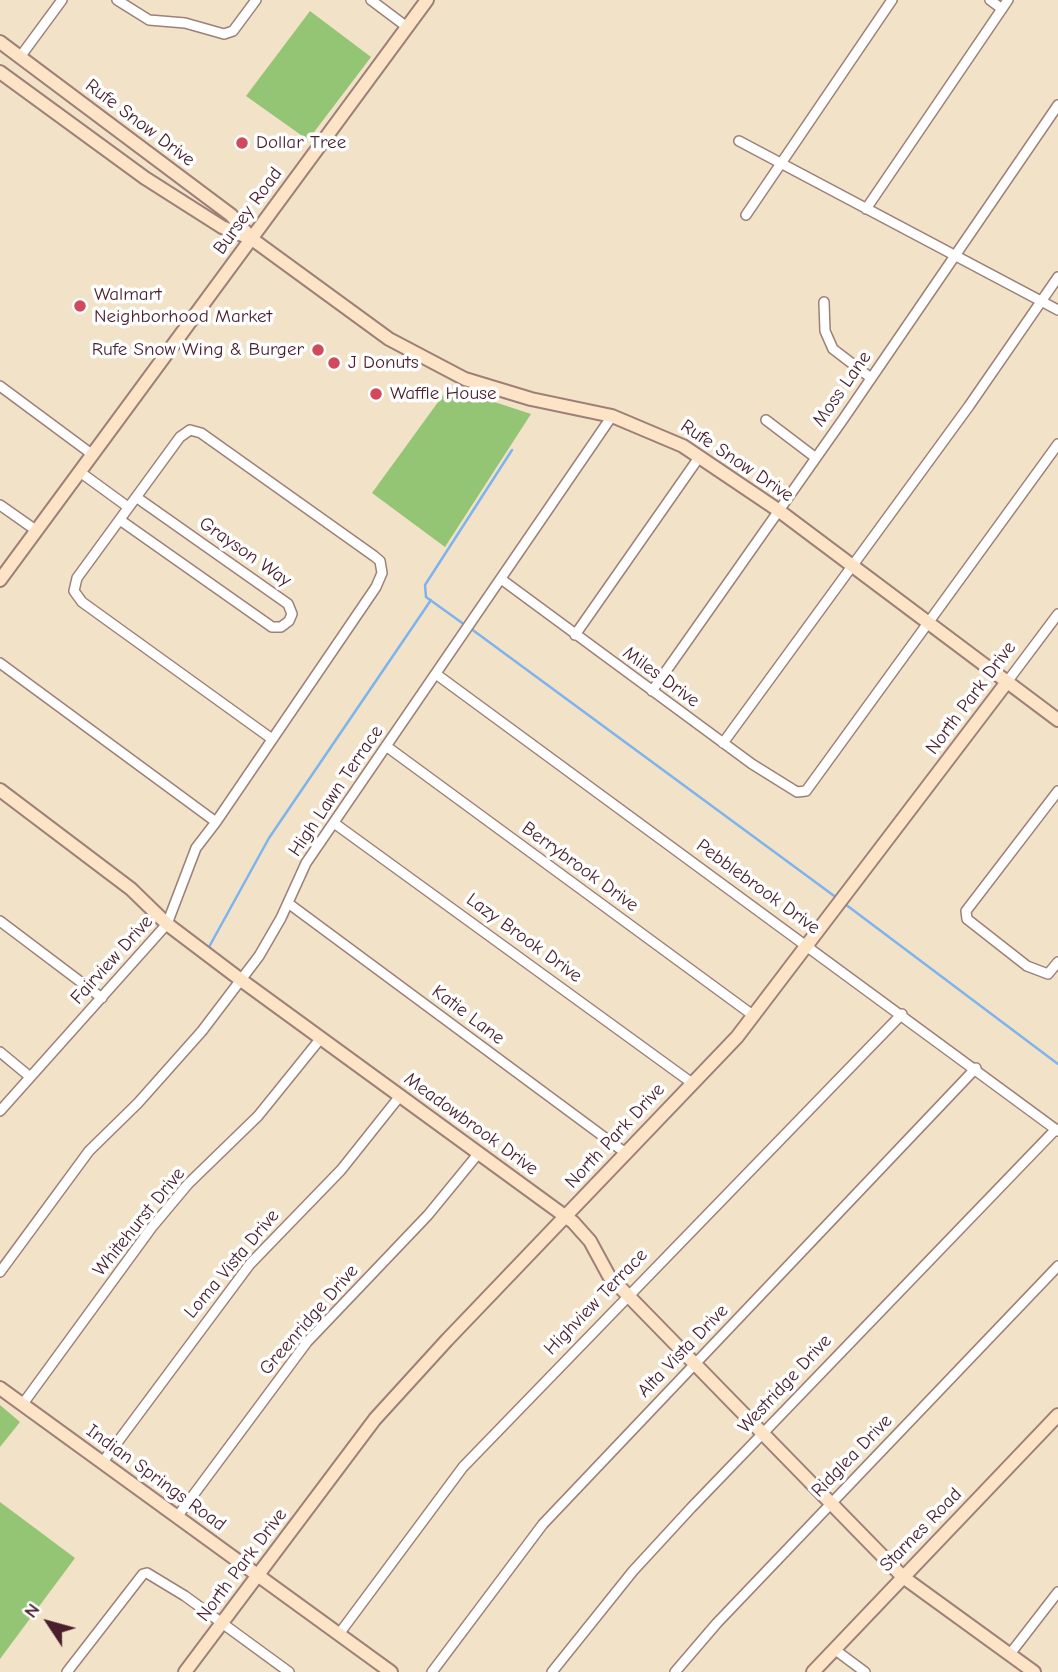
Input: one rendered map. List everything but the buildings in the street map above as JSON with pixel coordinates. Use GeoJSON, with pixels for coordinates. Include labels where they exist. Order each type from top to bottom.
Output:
{"type":"FeatureCollection","features":[{"type":"Feature","properties":{"kind":"street"},"geometry":{"type":"LineString","coordinates":[[20,57],[62,0]]}},
{"type":"Feature","properties":{"kind":"street"},"geometry":{"type":"LineString","coordinates":[[117,0],[149,20],[185,23],[228,33],[238,27],[256,0]]}},
{"type":"Feature","properties":{"kind":"street"},"geometry":{"type":"LineString","coordinates":[[371,0],[407,27]]}},
{"type":"Feature","properties":{"kind":"street","name":"Bursey Road"},"geometry":{"type":"LineString","coordinates":[[0,580],[427,0]]}},
{"type":"Feature","properties":{"kind":"street"},"geometry":{"type":"LineString","coordinates":[[746,215],[892,0]]}},
{"type":"Feature","properties":{"kind":"street"},"geometry":{"type":"LineString","coordinates":[[990,0],[1002,9]]}},
{"type":"Feature","properties":{"kind":"street"},"geometry":{"type":"LineString","coordinates":[[866,208],[1008,0]]}},
{"type":"Feature","properties":{"kind":"street","name":"Rufe Snow Drive"},"geometry":{"type":"LineString","coordinates":[[0,42],[231,215],[253,239],[389,339],[443,369],[488,387],[612,416],[664,436],[700,456],[778,510],[1058,720]]}},
{"type":"Feature","properties":{"kind":"street","name":"Rufe Snow Drive"},"geometry":{"type":"LineString","coordinates":[[0,72],[89,137],[222,227],[253,239]]}},
{"type":"Feature","properties":{"kind":"street","name":"Moss Lane"},"geometry":{"type":"LineString","coordinates":[[652,691],[816,458],[1058,105]]}},
{"type":"Feature","properties":{"kind":"street"},"geometry":{"type":"LineString","coordinates":[[89,137],[102,119]]}},
{"type":"Feature","properties":{"kind":"street"},"geometry":{"type":"LineString","coordinates":[[739,141],[1058,310]]}},
{"type":"Feature","properties":{"kind":"street"},"geometry":{"type":"LineString","coordinates":[[723,743],[1058,277]]}},
{"type":"Feature","properties":{"kind":"street"},"geometry":{"type":"LineString","coordinates":[[824,302],[825,331],[833,349],[871,378]]}},
{"type":"Feature","properties":{"kind":"street"},"geometry":{"type":"LineString","coordinates":[[0,386],[93,455]]}},
{"type":"Feature","properties":{"kind":"street","name":"High Lawn Terrace"},"geometry":{"type":"LineString","coordinates":[[0,1272],[89,1151],[138,1103],[202,1031],[259,956],[306,863],[612,416]]}},
{"type":"Feature","properties":{"kind":"street"},"geometry":{"type":"LineString","coordinates":[[766,420],[816,458]]}},
{"type":"Feature","properties":{"kind":"street","name":"Fairview Drive"},"geometry":{"type":"LineString","coordinates":[[0,1111],[167,924],[190,860],[376,587],[383,567],[363,548],[201,433],[190,430],[180,437],[136,497]]}},
{"type":"Feature","properties":{"kind":"street"},"geometry":{"type":"LineString","coordinates":[[927,622],[1058,444]]}},
{"type":"Feature","properties":{"kind":"street"},"geometry":{"type":"LineString","coordinates":[[575,635],[700,456]]}},
{"type":"Feature","properties":{"kind":"street"},"geometry":{"type":"LineString","coordinates":[[80,472],[128,508]]}},
{"type":"Feature","properties":{"kind":"street"},"geometry":{"type":"LineString","coordinates":[[136,497],[77,578],[74,592],[82,602],[272,739]]}},
{"type":"Feature","properties":{"kind":"street","name":"Grayson Way"},"geometry":{"type":"LineString","coordinates":[[120,520],[272,627],[281,627],[289,621],[291,610],[288,604],[136,497]]}},
{"type":"Feature","properties":{"kind":"street"},"geometry":{"type":"LineString","coordinates":[[0,505],[37,531]]}},
{"type":"Feature","properties":{"kind":"street","name":"Miles Drive"},"geometry":{"type":"LineString","coordinates":[[501,579],[723,743],[789,788],[806,791],[927,622]]}},
{"type":"Feature","properties":{"kind":"street","name":"North Park Drive"},"geometry":{"type":"LineString","coordinates":[[185,1672],[375,1419],[754,1016],[1058,614]]}},
{"type":"Feature","properties":{"kind":"street"},"geometry":{"type":"LineString","coordinates":[[0,663],[216,822]]}},
{"type":"Feature","properties":{"kind":"street","name":"Pebblebrook Drive"},"geometry":{"type":"LineString","coordinates":[[436,674],[1057,1130]]}},
{"type":"Feature","properties":{"kind":"street","name":"Berrybrook Drive"},"geometry":{"type":"LineString","coordinates":[[386,746],[754,1016]]}},
{"type":"Feature","properties":{"kind":"street","name":"Meadowbrook Drive"},"geometry":{"type":"LineString","coordinates":[[0,790],[131,889],[167,924],[241,980],[580,1228],[609,1276],[903,1577],[1034,1672]]}},
{"type":"Feature","properties":{"kind":"street"},"geometry":{"type":"LineString","coordinates":[[1058,791],[966,911],[967,919],[994,942],[1042,973],[1048,974],[1058,962]]}},
{"type":"Feature","properties":{"kind":"street","name":"Lazy Brook Drive"},"geometry":{"type":"LineString","coordinates":[[334,823],[692,1083]]}},
{"type":"Feature","properties":{"kind":"street","name":"Katie Lane"},"geometry":{"type":"LineString","coordinates":[[288,903],[627,1154]]}},
{"type":"Feature","properties":{"kind":"street"},"geometry":{"type":"LineString","coordinates":[[0,921],[102,998]]}},
{"type":"Feature","properties":{"kind":"street","name":"Highview Terrace"},"geometry":{"type":"LineString","coordinates":[[338,1634],[463,1467],[902,1014]]}},
{"type":"Feature","properties":{"kind":"street","name":"Whitehurst Drive"},"geometry":{"type":"LineString","coordinates":[[22,1405],[152,1227],[188,1184],[258,1116],[321,1038]]}},
{"type":"Feature","properties":{"kind":"street"},"geometry":{"type":"LineString","coordinates":[[0,1052],[29,1076]]}},
{"type":"Feature","properties":{"kind":"street","name":"Alta Vista Drive"},"geometry":{"type":"LineString","coordinates":[[432,1672],[543,1524],[976,1068]]}},
{"type":"Feature","properties":{"kind":"street","name":"Loma Vista Drive"},"geometry":{"type":"LineString","coordinates":[[102,1463],[250,1264],[341,1170],[400,1096]]}},
{"type":"Feature","properties":{"kind":"street","name":"Westridge Drive"},"geometry":{"type":"LineString","coordinates":[[552,1672],[633,1571],[1057,1130]]}},
{"type":"Feature","properties":{"kind":"street","name":"Greenridge Drive"},"geometry":{"type":"LineString","coordinates":[[177,1517],[307,1342],[428,1215],[478,1154]]}},
{"type":"Feature","properties":{"kind":"street","name":"Ridglea Drive"},"geometry":{"type":"LineString","coordinates":[[675,1672],[831,1503],[1058,1266]]}},
{"type":"Feature","properties":{"kind":"street","name":"Indian Springs Road"},"geometry":{"type":"LineString","coordinates":[[0,1388],[391,1672]]}},
{"type":"Feature","properties":{"kind":"street","name":"Starnes Road"},"geometry":{"type":"LineString","coordinates":[[813,1672],[1058,1415]]}},
{"type":"Feature","properties":{"kind":"street"},"geometry":{"type":"LineString","coordinates":[[67,1672],[143,1574],[155,1576],[289,1672]]}},
{"type":"Feature","properties":{"kind":"street"},"geometry":{"type":"LineString","coordinates":[[1010,1654],[1058,1592]]}},
{"type":"Feature","properties":{"kind":"street"},"geometry":{"type":"LineString","coordinates":[[834,1649],[865,1672]]}},
{"type":"Feature","properties":{"kind":"green space"},"geometry":{"type":"Polygon","coordinates":[[[310,11],[371,57],[308,140],[246,96],[310,11]]]}},
{"type":"Feature","properties":{"kind":"green space"},"geometry":{"type":"Polygon","coordinates":[[[449,387],[531,414],[445,547],[372,493],[449,387]]]}},
{"type":"Feature","properties":{"kind":"green space"},"geometry":{"type":"Polygon","coordinates":[[[0,1405],[20,1422],[0,1447],[0,1405]]]}},
{"type":"Feature","properties":{"kind":"green space"},"geometry":{"type":"Polygon","coordinates":[[[0,1502],[75,1558],[0,1659],[0,1502]]]}},
{"type":"Feature","properties":{"kind":"waterway"},"geometry":{"type":"LineString","coordinates":[[465,625],[426,597],[425,585],[512,450]]}},
{"type":"Feature","properties":{"kind":"waterway"},"geometry":{"type":"LineString","coordinates":[[209,947],[269,838],[431,600]]}},
{"type":"Feature","properties":{"kind":"waterway"},"geometry":{"type":"LineString","coordinates":[[470,628],[837,898]]}},
{"type":"Feature","properties":{"kind":"waterway"},"geometry":{"type":"LineString","coordinates":[[845,904],[1058,1064]]}},
{"type":"Feature","properties":{"kind":"place","name":"Dollar Tree"},"geometry":{"type":"Point","coordinates":[242,143]}},
{"type":"Feature","properties":{"kind":"place","name":"Walmart Neighborhood Market"},"geometry":{"type":"Point","coordinates":[80,306]}},
{"type":"Feature","properties":{"kind":"place","name":"Rufe Snow Wing & Burger"},"geometry":{"type":"Point","coordinates":[318,350]}},
{"type":"Feature","properties":{"kind":"place","name":"J Donuts"},"geometry":{"type":"Point","coordinates":[334,363]}},
{"type":"Feature","properties":{"kind":"place","name":"Waffle House"},"geometry":{"type":"Point","coordinates":[376,394]}}]}
